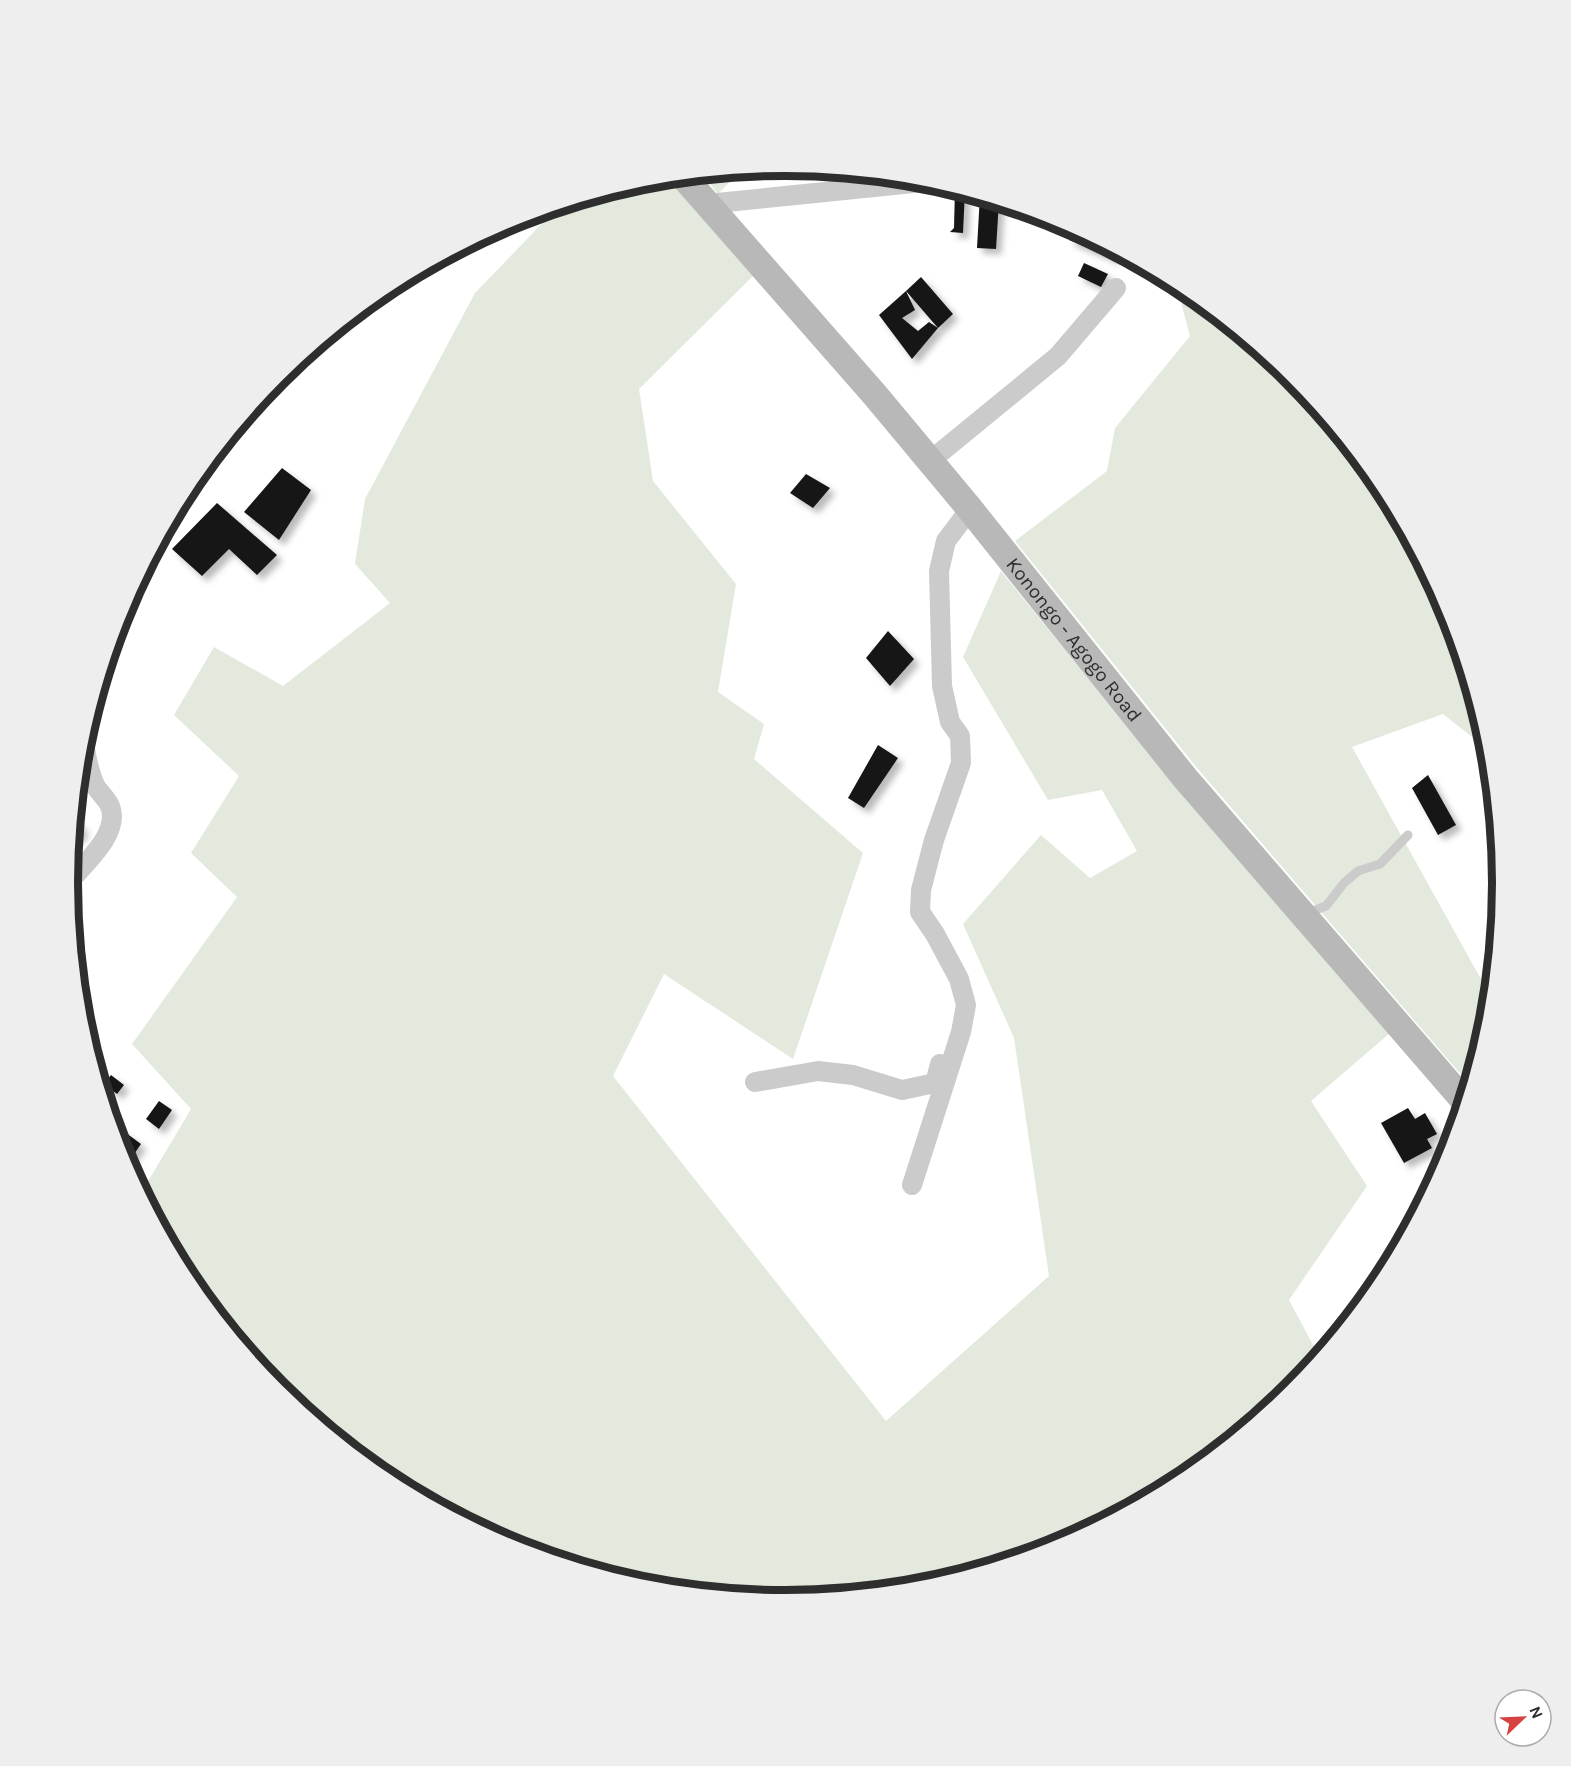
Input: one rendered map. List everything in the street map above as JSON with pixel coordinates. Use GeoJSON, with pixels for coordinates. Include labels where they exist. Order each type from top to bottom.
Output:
{"type":"FeatureCollection","features":[{"type":"Feature","properties":{"kind":"main road","name":"Konongo - Agogo Road"},"geometry":{"type":"LineString","coordinates":[[689,183],[875,394],[1185,778],[1460,1096]]}},
{"type":"Feature","properties":{"kind":"street"},"geometry":{"type":"LineString","coordinates":[[707,204],[896,185]]}},
{"type":"Feature","properties":{"kind":"street"},"geometry":{"type":"LineString","coordinates":[[930,461],[1058,356],[1116,288]]}},
{"type":"Feature","properties":{"kind":"street"},"geometry":{"type":"LineString","coordinates":[[912,1185],[961,1032],[966,1005],[959,979],[935,934],[920,912],[921,890],[934,840],[961,763],[960,736],[950,722],[942,686],[939,571],[946,541],[970,509]]}},
{"type":"Feature","properties":{"kind":"street"},"geometry":{"type":"LineString","coordinates":[[79,870],[105,839],[112,822],[110,806],[96,786],[88,765]]}},
{"type":"Feature","properties":{"kind":"street"},"geometry":{"type":"LineString","coordinates":[[755,1082],[818,1071],[853,1075],[902,1090],[935,1083],[958,1007]]}},
{"type":"Feature","properties":{"kind":"lane"},"geometry":{"type":"LineString","coordinates":[[1303,915],[1326,906],[1351,877],[1358,871],[1380,864],[1408,835]]}},
{"type":"Feature","properties":{"kind":"shaded area"},"geometry":{"type":"Polygon","coordinates":[[[734,178],[718,194],[707,180],[734,178]]]}},
{"type":"Feature","properties":{"kind":"shaded area"},"geometry":{"type":"Polygon","coordinates":[[[673,185],[753,276],[639,389],[653,481],[736,584],[718,692],[764,724],[754,759],[863,853],[793,1059],[664,974],[613,1076],[886,1421],[1049,1276],[1014,1038],[963,924],[1041,835],[1090,878],[1137,851],[1102,790],[1048,800],[963,657],[1001,571],[1175,786],[1390,1033],[1311,1101],[1367,1186],[1289,1300],[1316,1350],[1252,1415],[1216,1444],[1179,1471],[1098,1518],[1013,1553],[969,1566],[924,1577],[832,1589],[739,1589],[693,1584],[647,1577],[558,1553],[473,1518],[432,1496],[392,1471],[319,1415],[285,1383],[224,1314],[197,1276],[151,1196],[146,1185],[191,1109],[132,1044],[237,897],[191,853],[239,776],[174,715],[214,647],[283,686],[390,603],[355,564],[365,499],[475,293],[549,216],[602,200],[673,185]]]}},
{"type":"Feature","properties":{"kind":"shaded area"},"geometry":{"type":"Polygon","coordinates":[[[1179,295],[1252,351],[1286,383],[1347,452],[1398,529],[1439,612],[1469,700],[1478,742],[1443,714],[1352,747],[1485,986],[1465,1079],[1197,768],[1015,541],[1107,471],[1115,428],[1190,336],[1179,295]]]}},
{"type":"Feature","properties":{"kind":"building"},"geometry":{"type":"Polygon","coordinates":[[[955,197],[965,199],[963,233],[950,232],[954,228],[955,197]]]}},
{"type":"Feature","properties":{"kind":"building"},"geometry":{"type":"Polygon","coordinates":[[[980,203],[999,209],[996,249],[977,248],[980,203]]]}},
{"type":"Feature","properties":{"kind":"building"},"geometry":{"type":"Polygon","coordinates":[[[1071,236],[1115,257],[1114,259],[1069,240],[1071,236]]]}},
{"type":"Feature","properties":{"kind":"building"},"geometry":{"type":"Polygon","coordinates":[[[1084,263],[1108,274],[1101,287],[1078,276],[1084,263]]]}},
{"type":"Feature","properties":{"kind":"building"},"geometry":{"type":"Polygon","coordinates":[[[921,277],[953,314],[938,328],[906,291],[921,277]]]}},
{"type":"Feature","properties":{"kind":"building"},"geometry":{"type":"Polygon","coordinates":[[[906,291],[915,310],[902,318],[918,331],[929,322],[938,328],[912,359],[879,315],[906,291]]]}},
{"type":"Feature","properties":{"kind":"building"},"geometry":{"type":"Polygon","coordinates":[[[282,468],[311,490],[279,540],[244,512],[282,468]]]}},
{"type":"Feature","properties":{"kind":"building"},"geometry":{"type":"Polygon","coordinates":[[[806,474],[830,488],[813,508],[790,493],[806,474]]]}},
{"type":"Feature","properties":{"kind":"building"},"geometry":{"type":"Polygon","coordinates":[[[217,503],[277,555],[257,575],[229,549],[202,576],[172,549],[217,503]]]}},
{"type":"Feature","properties":{"kind":"building"},"geometry":{"type":"Polygon","coordinates":[[[888,631],[914,659],[890,686],[866,658],[888,631]]]}},
{"type":"Feature","properties":{"kind":"building"},"geometry":{"type":"Polygon","coordinates":[[[878,745],[898,758],[864,808],[848,798],[878,745]]]}},
{"type":"Feature","properties":{"kind":"building"},"geometry":{"type":"Polygon","coordinates":[[[1428,775],[1456,825],[1438,835],[1412,788],[1428,775]]]}},
{"type":"Feature","properties":{"kind":"building"},"geometry":{"type":"Polygon","coordinates":[[[111,1075],[124,1085],[117,1094],[109,1088],[107,1081],[111,1075]]]}},
{"type":"Feature","properties":{"kind":"building"},"geometry":{"type":"Polygon","coordinates":[[[159,1101],[172,1110],[159,1129],[146,1119],[159,1101]]]}},
{"type":"Feature","properties":{"kind":"building"},"geometry":{"type":"Polygon","coordinates":[[[1408,1108],[1415,1119],[1425,1113],[1437,1134],[1427,1139],[1432,1148],[1404,1163],[1381,1123],[1408,1108]]]}},
{"type":"Feature","properties":{"kind":"building"},"geometry":{"type":"Polygon","coordinates":[[[124,1131],[141,1144],[133,1156],[124,1131]]]}}]}
